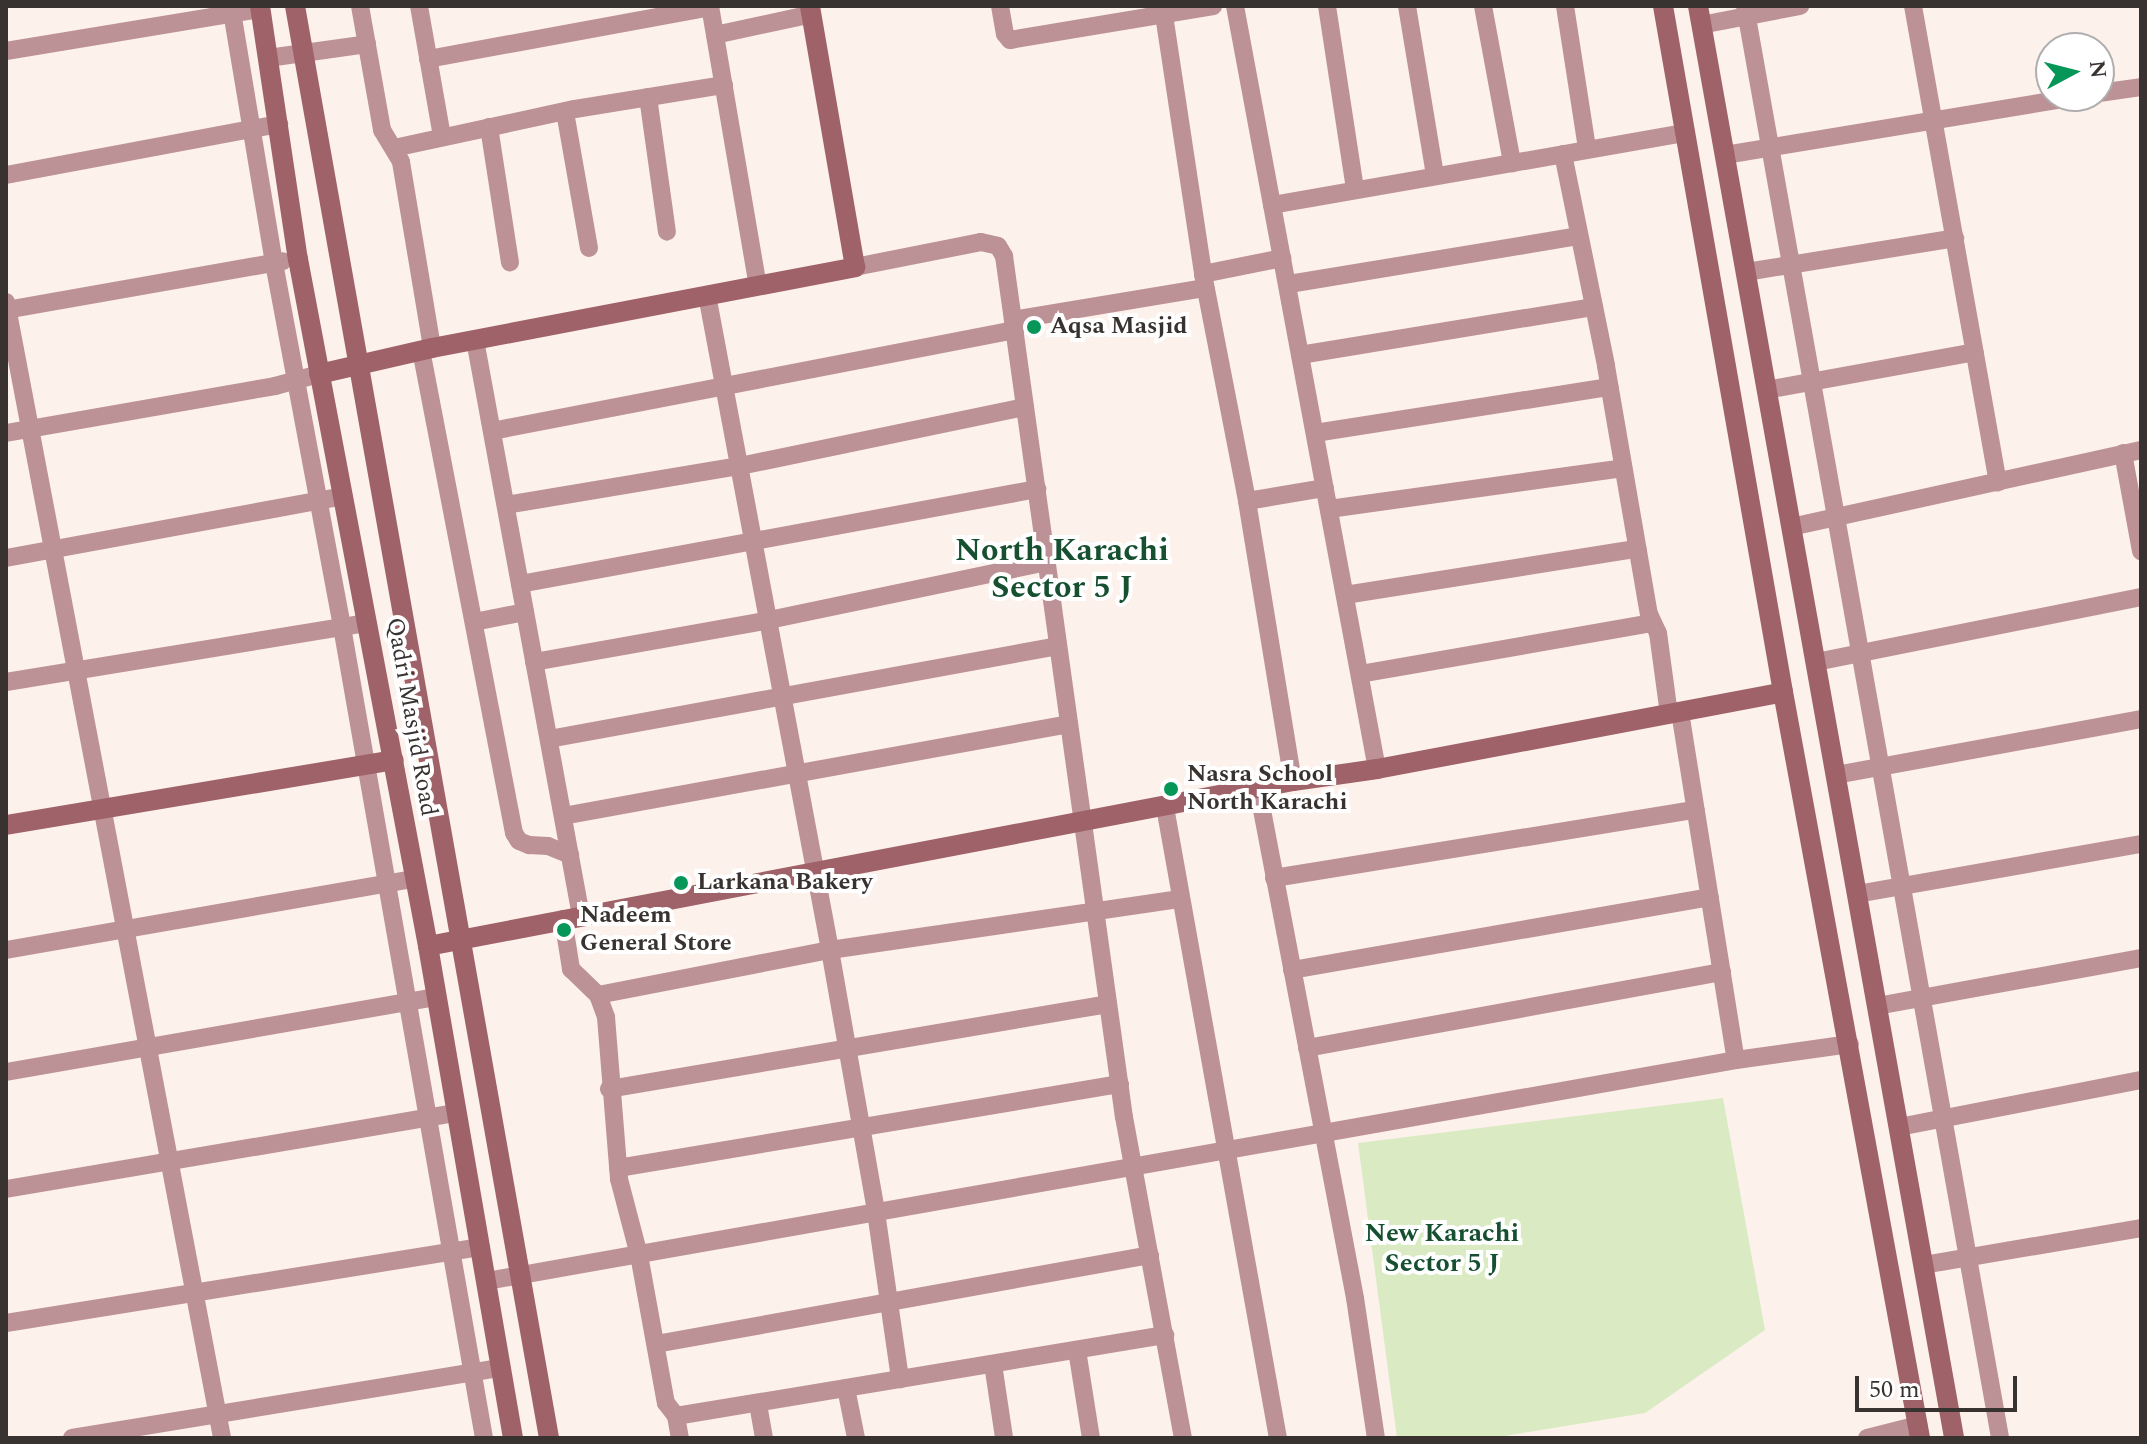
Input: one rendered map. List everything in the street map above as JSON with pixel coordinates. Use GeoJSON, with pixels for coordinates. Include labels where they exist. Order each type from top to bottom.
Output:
{"type":"FeatureCollection","features":[{"type":"Feature","properties":{"kind":"street","name":"Qadri Masjid Road"},"geometry":{"type":"LineString","coordinates":[[295,6],[549,1438]]}},
{"type":"Feature","properties":{"kind":"street"},"geometry":{"type":"LineString","coordinates":[[360,6],[382,130],[401,162],[426,349],[514,833],[519,841],[529,845],[548,846],[570,855]]}},
{"type":"Feature","properties":{"kind":"street"},"geometry":{"type":"LineString","coordinates":[[419,6],[442,137]]}},
{"type":"Feature","properties":{"kind":"street"},"geometry":{"type":"LineString","coordinates":[[428,59],[710,6],[758,286]]}},
{"type":"Feature","properties":{"kind":"street"},"geometry":{"type":"LineString","coordinates":[[1000,6],[1010,40],[1213,6]]}},
{"type":"Feature","properties":{"kind":"street"},"geometry":{"type":"LineString","coordinates":[[1235,6],[1377,769]]}},
{"type":"Feature","properties":{"kind":"street"},"geometry":{"type":"LineString","coordinates":[[1327,6],[1355,190]]}},
{"type":"Feature","properties":{"kind":"street"},"geometry":{"type":"LineString","coordinates":[[1407,6],[1435,176]]}},
{"type":"Feature","properties":{"kind":"street"},"geometry":{"type":"LineString","coordinates":[[1483,6],[1512,163]]}},
{"type":"Feature","properties":{"kind":"street"},"geometry":{"type":"LineString","coordinates":[[1565,6],[1587,148]]}},
{"type":"Feature","properties":{"kind":"street"},"geometry":{"type":"LineString","coordinates":[[1663,6],[1783,692],[1919,1432],[1867,1438]]}},
{"type":"Feature","properties":{"kind":"street"},"geometry":{"type":"LineString","coordinates":[[1800,6],[1699,15],[1954,1438]]}},
{"type":"Feature","properties":{"kind":"street"},"geometry":{"type":"LineString","coordinates":[[1913,6],[1998,482]]}},
{"type":"Feature","properties":{"kind":"street","name":"Qadri Masjid Road"},"geometry":{"type":"LineString","coordinates":[[260,8],[298,259],[428,946],[513,1438]]}},
{"type":"Feature","properties":{"kind":"street"},"geometry":{"type":"LineString","coordinates":[[6,51],[232,10],[260,8]]}},
{"type":"Feature","properties":{"kind":"street"},"geometry":{"type":"LineString","coordinates":[[232,10],[274,263],[342,627],[363,765],[430,1117],[484,1438]]}},
{"type":"Feature","properties":{"kind":"street"},"geometry":{"type":"LineString","coordinates":[[715,35],[811,10],[855,267]]}},
{"type":"Feature","properties":{"kind":"street"},"geometry":{"type":"LineString","coordinates":[[1746,11],[2000,1438]]}},
{"type":"Feature","properties":{"kind":"street"},"geometry":{"type":"LineString","coordinates":[[1164,15],[1204,281],[1247,501],[1293,781]]}},
{"type":"Feature","properties":{"kind":"street"},"geometry":{"type":"LineString","coordinates":[[268,58],[367,44]]}},
{"type":"Feature","properties":{"kind":"street"},"geometry":{"type":"LineString","coordinates":[[394,148],[565,112],[724,85]]}},
{"type":"Feature","properties":{"kind":"street"},"geometry":{"type":"LineString","coordinates":[[2115,91],[2141,87]]}},
{"type":"Feature","properties":{"kind":"street"},"geometry":{"type":"LineString","coordinates":[[648,97],[667,232]]}},
{"type":"Feature","properties":{"kind":"street"},"geometry":{"type":"LineString","coordinates":[[1725,155],[2035,103]]}},
{"type":"Feature","properties":{"kind":"street"},"geometry":{"type":"LineString","coordinates":[[565,112],[589,248]]}},
{"type":"Feature","properties":{"kind":"street"},"geometry":{"type":"LineString","coordinates":[[6,175],[279,124]]}},
{"type":"Feature","properties":{"kind":"street"},"geometry":{"type":"LineString","coordinates":[[489,127],[510,262]]}},
{"type":"Feature","properties":{"kind":"street"},"geometry":{"type":"LineString","coordinates":[[1272,205],[1685,133]]}},
{"type":"Feature","properties":{"kind":"street"},"geometry":{"type":"LineString","coordinates":[[1563,154],[1637,549],[1696,810],[1736,1060]]}},
{"type":"Feature","properties":{"kind":"street"},"geometry":{"type":"LineString","coordinates":[[1289,284],[1579,236]]}},
{"type":"Feature","properties":{"kind":"street"},"geometry":{"type":"LineString","coordinates":[[1746,272],[1955,238]]}},
{"type":"Feature","properties":{"kind":"street"},"geometry":{"type":"LineString","coordinates":[[6,433],[296,381],[426,349],[981,242],[998,246],[1004,256],[1120,1084],[1183,1438]]}},
{"type":"Feature","properties":{"kind":"street"},"geometry":{"type":"LineString","coordinates":[[492,431],[1014,325],[1204,281],[1282,258]]}},
{"type":"Feature","properties":{"kind":"street"},"geometry":{"type":"LineString","coordinates":[[222,1438],[7,307],[298,259]]}},
{"type":"Feature","properties":{"kind":"street"},"geometry":{"type":"LineString","coordinates":[[707,295],[830,950],[876,1212],[900,1379]]}},
{"type":"Feature","properties":{"kind":"street"},"geometry":{"type":"LineString","coordinates":[[1300,355],[1594,307]]}},
{"type":"Feature","properties":{"kind":"street"},"geometry":{"type":"LineString","coordinates":[[475,340],[570,855],[574,974],[598,995],[606,1017],[609,1089],[618,1168],[639,1255],[666,1403],[676,1416],[680,1438]]}},
{"type":"Feature","properties":{"kind":"street"},"geometry":{"type":"LineString","coordinates":[[1766,390],[1975,352]]}},
{"type":"Feature","properties":{"kind":"street"},"geometry":{"type":"LineString","coordinates":[[1315,433],[1609,387]]}},
{"type":"Feature","properties":{"kind":"street"},"geometry":{"type":"LineString","coordinates":[[506,505],[740,466],[1025,407]]}},
{"type":"Feature","properties":{"kind":"street"},"geometry":{"type":"LineString","coordinates":[[1791,527],[2132,451],[2141,551]]}},
{"type":"Feature","properties":{"kind":"street"},"geometry":{"type":"LineString","coordinates":[[1329,509],[1623,468]]}},
{"type":"Feature","properties":{"kind":"street"},"geometry":{"type":"LineString","coordinates":[[1247,501],[1325,488]]}},
{"type":"Feature","properties":{"kind":"street"},"geometry":{"type":"LineString","coordinates":[[520,584],[1037,489]]}},
{"type":"Feature","properties":{"kind":"street"},"geometry":{"type":"LineString","coordinates":[[6,558],[343,496]]}},
{"type":"Feature","properties":{"kind":"street"},"geometry":{"type":"LineString","coordinates":[[1345,595],[1637,549]]}},
{"type":"Feature","properties":{"kind":"street"},"geometry":{"type":"LineString","coordinates":[[534,662],[769,620],[1047,562]]}},
{"type":"Feature","properties":{"kind":"street"},"geometry":{"type":"LineString","coordinates":[[1816,662],[2141,597]]}},
{"type":"Feature","properties":{"kind":"street"},"geometry":{"type":"LineString","coordinates":[[474,622],[525,612]]}},
{"type":"Feature","properties":{"kind":"street"},"geometry":{"type":"LineString","coordinates":[[6,682],[367,623]]}},
{"type":"Feature","properties":{"kind":"street"},"geometry":{"type":"LineString","coordinates":[[1360,674],[1653,623]]}},
{"type":"Feature","properties":{"kind":"street"},"geometry":{"type":"LineString","coordinates":[[549,739],[1058,646]]}},
{"type":"Feature","properties":{"kind":"street"},"geometry":{"type":"LineString","coordinates":[[428,946],[1293,781],[1377,769],[1783,692]]}},
{"type":"Feature","properties":{"kind":"street"},"geometry":{"type":"LineString","coordinates":[[1836,775],[2141,719]]}},
{"type":"Feature","properties":{"kind":"street"},"geometry":{"type":"LineString","coordinates":[[563,816],[1069,724]]}},
{"type":"Feature","properties":{"kind":"street"},"geometry":{"type":"LineString","coordinates":[[6,825],[394,760]]}},
{"type":"Feature","properties":{"kind":"street"},"geometry":{"type":"LineString","coordinates":[[1258,789],[1355,1298],[1376,1438]]}},
{"type":"Feature","properties":{"kind":"street"},"geometry":{"type":"LineString","coordinates":[[1165,807],[1278,1438]]}},
{"type":"Feature","properties":{"kind":"street"},"geometry":{"type":"LineString","coordinates":[[1274,878],[1696,810]]}},
{"type":"Feature","properties":{"kind":"street"},"geometry":{"type":"LineString","coordinates":[[1857,894],[2141,844]]}},
{"type":"Feature","properties":{"kind":"street"},"geometry":{"type":"LineString","coordinates":[[6,950],[413,879]]}},
{"type":"Feature","properties":{"kind":"street"},"geometry":{"type":"LineString","coordinates":[[1292,970],[1710,897]]}},
{"type":"Feature","properties":{"kind":"street"},"geometry":{"type":"LineString","coordinates":[[598,995],[830,950],[1180,899]]}},
{"type":"Feature","properties":{"kind":"street"},"geometry":{"type":"LineString","coordinates":[[1877,1006],[2141,958]]}},
{"type":"Feature","properties":{"kind":"street"},"geometry":{"type":"LineString","coordinates":[[1307,1048],[1722,972]]}},
{"type":"Feature","properties":{"kind":"street"},"geometry":{"type":"LineString","coordinates":[[6,1072],[437,997]]}},
{"type":"Feature","properties":{"kind":"street"},"geometry":{"type":"LineString","coordinates":[[609,1089],[1108,1004]]}},
{"type":"Feature","properties":{"kind":"street"},"geometry":{"type":"LineString","coordinates":[[487,1281],[1736,1060],[1850,1044]]}},
{"type":"Feature","properties":{"kind":"street"},"geometry":{"type":"LineString","coordinates":[[1899,1127],[2141,1080]]}},
{"type":"Feature","properties":{"kind":"street"},"geometry":{"type":"LineString","coordinates":[[618,1168],[1120,1084]]}},
{"type":"Feature","properties":{"kind":"street"},"geometry":{"type":"LineString","coordinates":[[6,1189],[169,1159],[456,1113]]}},
{"type":"Feature","properties":{"kind":"street"},"geometry":{"type":"LineString","coordinates":[[1923,1265],[2141,1228]]}},
{"type":"Feature","properties":{"kind":"street"},"geometry":{"type":"LineString","coordinates":[[6,1323],[481,1247]]}},
{"type":"Feature","properties":{"kind":"street"},"geometry":{"type":"LineString","coordinates":[[656,1344],[1150,1255]]}},
{"type":"Feature","properties":{"kind":"street"},"geometry":{"type":"LineString","coordinates":[[676,1416],[1165,1335]]}},
{"type":"Feature","properties":{"kind":"street"},"geometry":{"type":"LineString","coordinates":[[1077,1350],[1091,1438]]}},
{"type":"Feature","properties":{"kind":"street"},"geometry":{"type":"LineString","coordinates":[[993,1364],[1004,1438]]}},
{"type":"Feature","properties":{"kind":"street"},"geometry":{"type":"LineString","coordinates":[[72,1438],[501,1368]]}},
{"type":"Feature","properties":{"kind":"street"},"geometry":{"type":"LineString","coordinates":[[846,1388],[856,1438]]}},
{"type":"Feature","properties":{"kind":"street"},"geometry":{"type":"LineString","coordinates":[[758,1404],[764,1438]]}},
{"type":"Feature","properties":{"kind":"green space"},"geometry":{"type":"Polygon","coordinates":[[[1723,1098],[1765,1330],[1645,1413],[1492,1438],[1397,1438],[1358,1143],[1723,1098]]]}},
{"type":"Feature","properties":{"kind":"place","name":"Aqsa Masjid"},"geometry":{"type":"Point","coordinates":[1034,327]}},
{"type":"Feature","properties":{"kind":"place","name":"Nasra School North Karachi"},"geometry":{"type":"Point","coordinates":[1171,789]}},
{"type":"Feature","properties":{"kind":"place","name":"Larkana Bakery"},"geometry":{"type":"Point","coordinates":[681,883]}},
{"type":"Feature","properties":{"kind":"place","name":"Nadeem General Store"},"geometry":{"type":"Point","coordinates":[564,930]}},
{"type":"Feature","properties":{"kind":"district","name":"North Karachi Sector 5 J"},"geometry":{"type":"Point","coordinates":[1062,570]}},
{"type":"Feature","properties":{"kind":"district","name":"New Karachi Sector 5 J"},"geometry":{"type":"Point","coordinates":[1442,1249]}}]}
